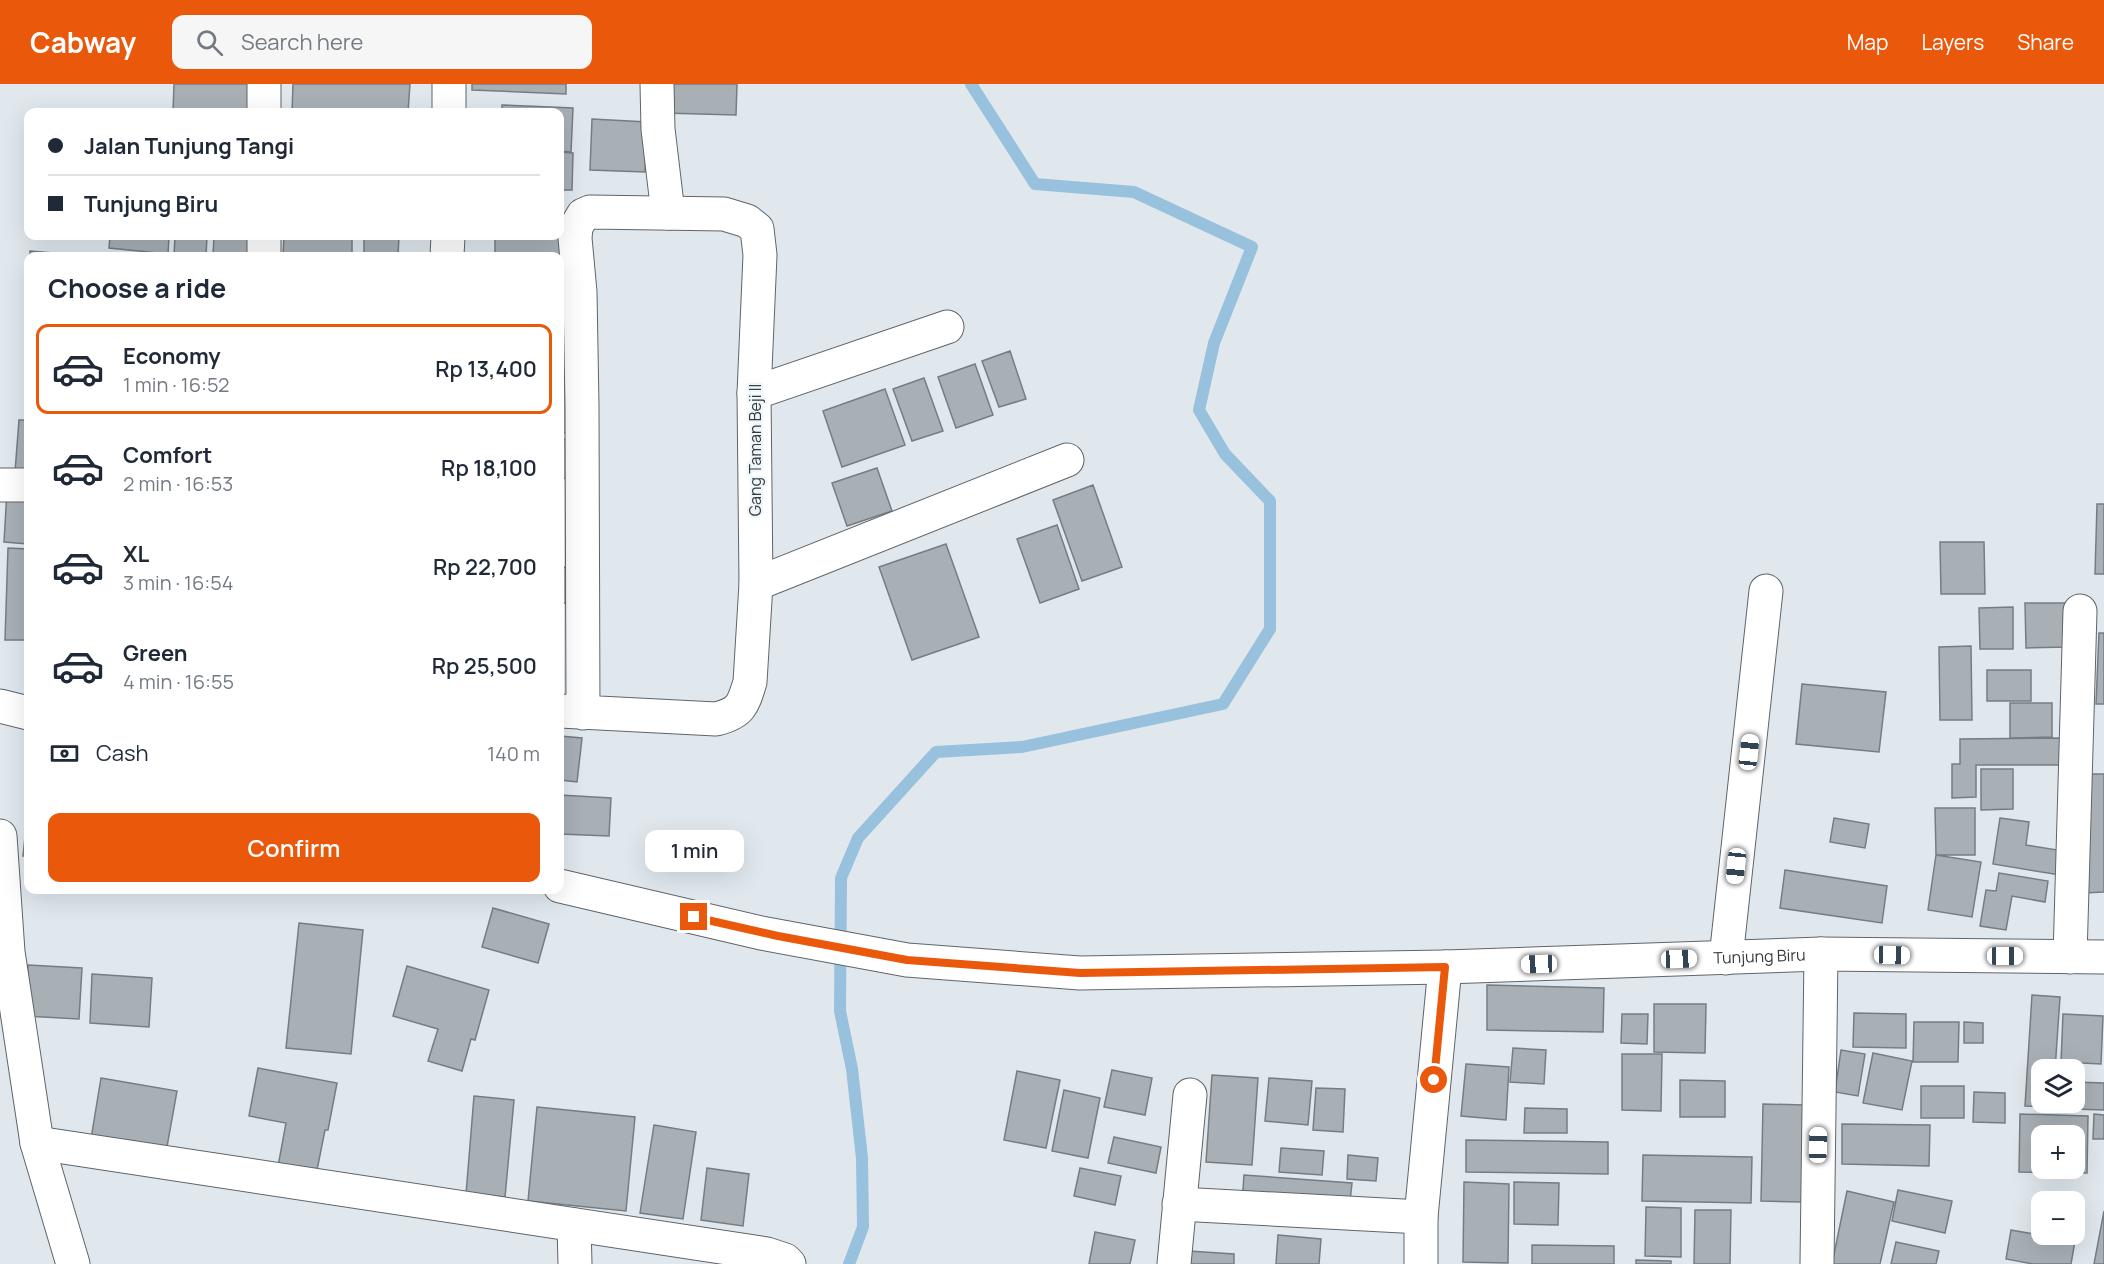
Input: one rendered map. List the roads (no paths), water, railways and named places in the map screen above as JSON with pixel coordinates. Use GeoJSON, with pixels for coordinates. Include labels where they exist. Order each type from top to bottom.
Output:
{"type":"FeatureCollection","features":[{"type":"Feature","properties":{"kind":"street"},"geometry":{"type":"LineString","coordinates":[[264,84],[264,108]]}},
{"type":"Feature","properties":{"kind":"street"},"geometry":{"type":"LineString","coordinates":[[449,84],[449,108]]}},
{"type":"Feature","properties":{"kind":"street"},"geometry":{"type":"LineString","coordinates":[[571,712],[582,406],[580,292],[576,227],[583,215],[590,212],[668,213],[658,129],[657,84]]}},
{"type":"Feature","properties":{"kind":"street","name":"Gang Taman Beji II"},"geometry":{"type":"LineString","coordinates":[[571,712],[716,718],[728,716],[740,709],[750,682],[756,584],[754,393],[760,255],[757,229],[747,221],[724,214],[668,213]]}},
{"type":"Feature","properties":{"kind":"street"},"geometry":{"type":"LineString","coordinates":[[754,393],[947,327]]}},
{"type":"Feature","properties":{"kind":"street"},"geometry":{"type":"LineString","coordinates":[[756,584],[1067,460]]}},
{"type":"Feature","properties":{"kind":"street"},"geometry":{"type":"LineString","coordinates":[[0,485],[24,485]]}},
{"type":"Feature","properties":{"kind":"street"},"geometry":{"type":"LineString","coordinates":[[1726,958],[1766,591]]}},
{"type":"Feature","properties":{"kind":"street"},"geometry":{"type":"LineString","coordinates":[[2070,957],[2080,611]]}},
{"type":"Feature","properties":{"kind":"street"},"geometry":{"type":"LineString","coordinates":[[0,836],[8,952],[37,1143],[73,1264]]}},
{"type":"Feature","properties":{"kind":"street","name":"Tunjung Biru"},"geometry":{"type":"LineString","coordinates":[[564,887],[794,939],[907,960],[1080,973],[1445,967],[1821,954],[2104,957]]}},
{"type":"Feature","properties":{"kind":"street"},"geometry":{"type":"LineString","coordinates":[[1817,1264],[1821,954]]}},
{"type":"Feature","properties":{"kind":"street"},"geometry":{"type":"LineString","coordinates":[[1421,1264],[1421,1217],[1445,967]]}},
{"type":"Feature","properties":{"kind":"street"},"geometry":{"type":"LineString","coordinates":[[1174,1264],[1190,1095]]}},
{"type":"Feature","properties":{"kind":"street"},"geometry":{"type":"LineString","coordinates":[[37,1143],[767,1254],[785,1260],[789,1264]]}},
{"type":"Feature","properties":{"kind":"street"},"geometry":{"type":"LineString","coordinates":[[1179,1204],[1421,1217]]}},
{"type":"Feature","properties":{"kind":"street"},"geometry":{"type":"LineString","coordinates":[[574,1225],[575,1264]]}},
{"type":"Feature","properties":{"kind":"waterway"},"geometry":{"type":"LineString","coordinates":[[849,1264],[863,1227],[862,1158],[852,1069],[840,1011],[841,878],[858,838],[936,752],[1022,747],[1223,704],[1270,629],[1270,501],[1225,454],[1199,410],[1214,343],[1252,247],[1134,192],[1035,184],[971,84]]}}]}
